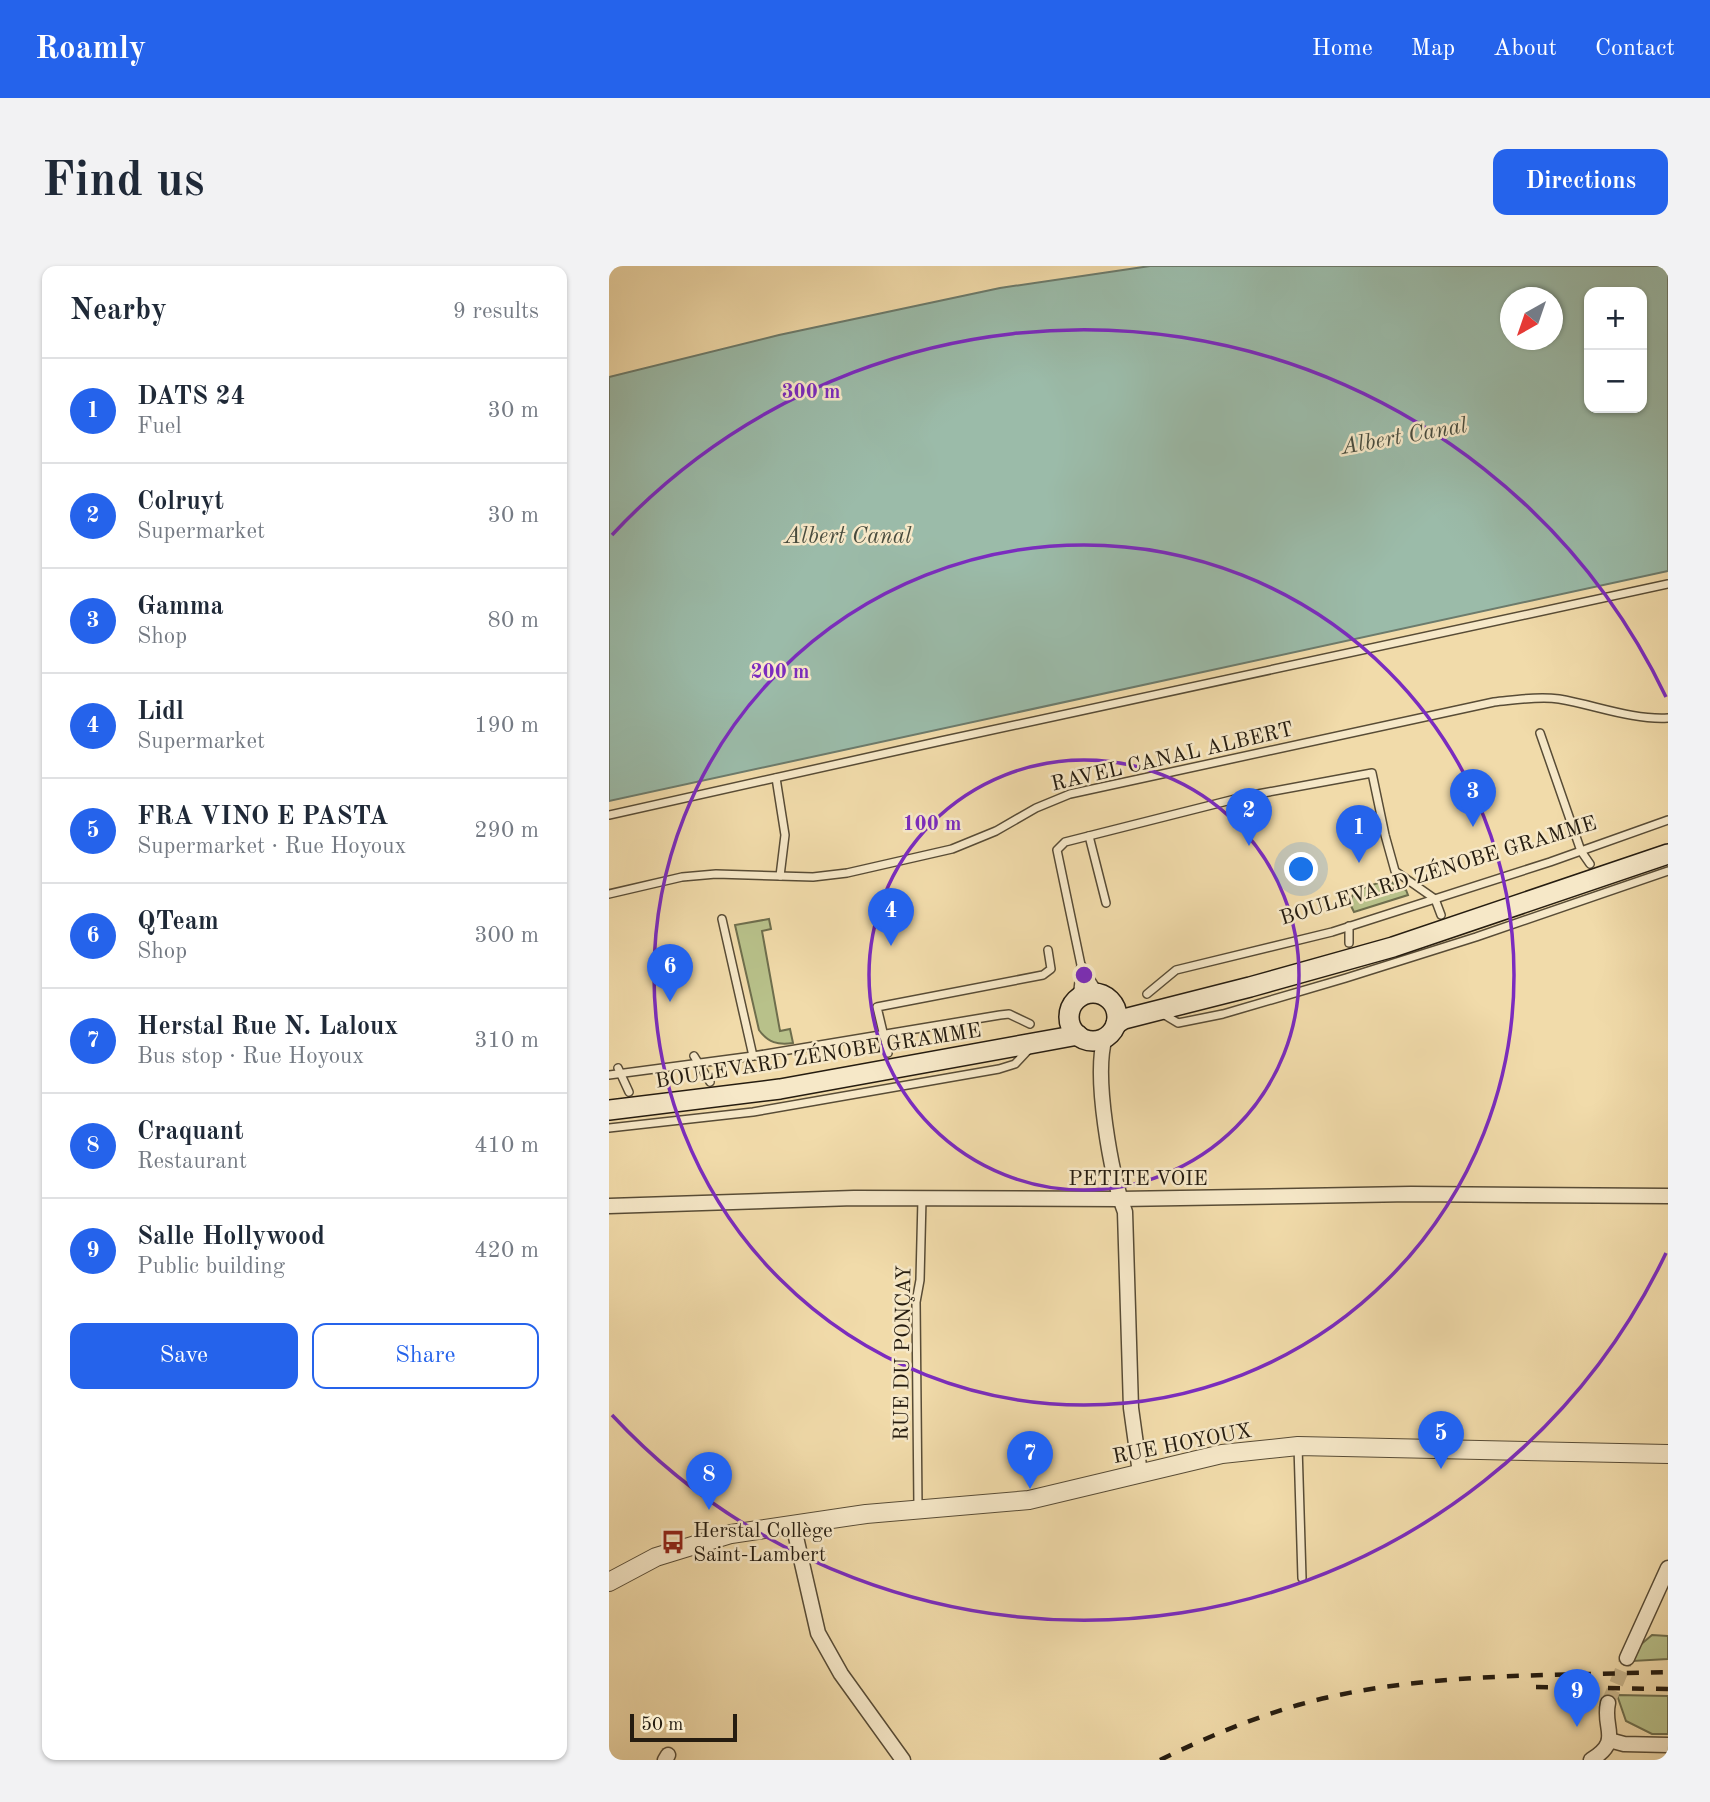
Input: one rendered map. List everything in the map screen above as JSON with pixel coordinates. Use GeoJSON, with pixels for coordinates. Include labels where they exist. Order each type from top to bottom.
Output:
{"type":"FeatureCollection","features":[{"type":"Feature","properties":{"kind":"main road","name":"BOULEVARD ZÉNOBE GRAMME"},"geometry":{"type":"LineString","coordinates":[[609,1110],[780,1088],[1032,1033],[1078,1035],[1089,1041],[1110,1031],[1125,1018],[1152,1002],[1276,980],[1393,947],[1668,854]]}},
{"type":"Feature","properties":{"kind":"main road"},"geometry":{"type":"LineString","coordinates":[[1078,1035],[1070,1025],[1069,1017],[1077,998],[1085,994],[1100,994],[1112,1003],[1116,1011],[1110,1031]]}},
{"type":"Feature","properties":{"kind":"street"},"geometry":{"type":"LineString","coordinates":[[1110,1031],[1100,1057],[1114,1183],[1125,1212],[1131,1408],[1140,1473]]}},
{"type":"Feature","properties":{"kind":"street","name":"PETITE VOIE"},"geometry":{"type":"LineString","coordinates":[[609,1206],[854,1198],[1120,1199],[1411,1194],[1668,1196]]}},
{"type":"Feature","properties":{"kind":"street","name":"RUE HOYOUX"},"geometry":{"type":"LineString","coordinates":[[609,1581],[656,1557],[707,1541],[793,1524],[918,1509],[1029,1500],[1222,1454],[1299,1446],[1668,1454]]}},
{"type":"Feature","properties":{"kind":"street"},"geometry":{"type":"LineString","coordinates":[[793,1524],[818,1633],[841,1674],[903,1760]]}},
{"type":"Feature","properties":{"kind":"street"},"geometry":{"type":"LineString","coordinates":[[1627,1658],[1663,1591],[1668,1568]]}},
{"type":"Feature","properties":{"kind":"street"},"geometry":{"type":"LineString","coordinates":[[1600,1758],[1609,1740],[1610,1726],[1606,1709]]}},
{"type":"Feature","properties":{"kind":"street"},"geometry":{"type":"LineString","coordinates":[[1609,1740],[1624,1744],[1668,1745]]}},
{"type":"Feature","properties":{"kind":"lane"},"geometry":{"type":"LineString","coordinates":[[609,815],[1668,584]]}},
{"type":"Feature","properties":{"kind":"lane","name":"RAVEL CANAL ALBERT"},"geometry":{"type":"LineString","coordinates":[[609,894],[682,877],[716,874],[813,877],[847,873],[952,849],[996,831],[1036,808],[1070,794],[1494,702],[1557,699],[1668,718]]}},
{"type":"Feature","properties":{"kind":"lane"},"geometry":{"type":"LineString","coordinates":[[1540,733],[1581,851],[1590,864]]}},
{"type":"Feature","properties":{"kind":"lane"},"geometry":{"type":"LineString","coordinates":[[1077,998],[1081,965],[1057,850],[1065,842],[1247,796],[1372,773],[1395,871],[1435,899],[1441,915]]}},
{"type":"Feature","properties":{"kind":"lane"},"geometry":{"type":"LineString","coordinates":[[776,778],[785,835],[780,876]]}},
{"type":"Feature","properties":{"kind":"lane","name":"BOULEVARD ZÉNOBE GRAMME"},"geometry":{"type":"LineString","coordinates":[[1152,1002],[1176,970],[1349,926],[1668,820]]}},
{"type":"Feature","properties":{"kind":"lane"},"geometry":{"type":"LineString","coordinates":[[1089,836],[1106,904]]}},
{"type":"Feature","properties":{"kind":"lane"},"geometry":{"type":"LineString","coordinates":[[1152,1002],[1178,1023],[1223,1014],[1476,937],[1668,871]]}},
{"type":"Feature","properties":{"kind":"lane"},"geometry":{"type":"LineString","coordinates":[[722,919],[753,1056]]}},
{"type":"Feature","properties":{"kind":"lane"},"geometry":{"type":"LineString","coordinates":[[1349,926],[1349,943]]}},
{"type":"Feature","properties":{"kind":"lane"},"geometry":{"type":"LineString","coordinates":[[888,1053],[877,1007],[1044,975],[1051,969],[1048,950]]}},
{"type":"Feature","properties":{"kind":"lane"},"geometry":{"type":"LineString","coordinates":[[1081,965],[1100,994]]}},
{"type":"Feature","properties":{"kind":"lane","name":"BOULEVARD ZÉNOBE GRAMME"},"geometry":{"type":"LineString","coordinates":[[609,1075],[619,1071],[696,1060],[753,1056],[1009,1014],[1032,1033],[1027,1054],[1015,1064],[999,1069],[753,1112],[609,1128]]}},
{"type":"Feature","properties":{"kind":"lane"},"geometry":{"type":"LineString","coordinates":[[696,1060],[710,1082]]}},
{"type":"Feature","properties":{"kind":"lane"},"geometry":{"type":"LineString","coordinates":[[619,1071],[629,1092]]}},
{"type":"Feature","properties":{"kind":"lane","name":"RUE DU PONÇAY"},"geometry":{"type":"LineString","coordinates":[[918,1509],[916,1302],[920,1280],[922,1198]]}},
{"type":"Feature","properties":{"kind":"lane"},"geometry":{"type":"LineString","coordinates":[[1299,1446],[1302,1578]]}},
{"type":"Feature","properties":{"kind":"green space"},"geometry":{"type":"Polygon","coordinates":[[[1387,880],[1406,890],[1408,895],[1354,912],[1350,904],[1354,891],[1387,880]]]}},
{"type":"Feature","properties":{"kind":"green space"},"geometry":{"type":"Polygon","coordinates":[[[769,919],[771,929],[762,931],[780,1031],[790,1029],[793,1043],[774,1042],[759,1030],[735,925],[769,919]]]}},
{"type":"Feature","properties":{"kind":"green space"},"geometry":{"type":"Polygon","coordinates":[[[1652,1635],[1668,1636],[1668,1659],[1633,1661],[1639,1646],[1652,1635]]]}},
{"type":"Feature","properties":{"kind":"green space"},"geometry":{"type":"Polygon","coordinates":[[[1617,1695],[1668,1696],[1668,1734],[1652,1734],[1626,1721],[1617,1695]]]}},
{"type":"Feature","properties":{"kind":"water","name":"Albert Canal"},"geometry":{"type":"Polygon","coordinates":[[[1150,266],[1668,266],[1668,571],[609,801],[609,377],[779,335],[1000,288],[1150,266]]]}},
{"type":"Feature","properties":{"kind":"tunnel"},"geometry":{"type":"LineString","coordinates":[[1608,1703],[1627,1658]]}},
{"type":"Feature","properties":{"kind":"railway"},"geometry":{"type":"LineString","coordinates":[[1160,1760],[1263,1716],[1342,1694],[1388,1686],[1529,1675],[1668,1672]]}},
{"type":"Feature","properties":{"kind":"railway"},"geometry":{"type":"LineString","coordinates":[[1536,1687],[1668,1689]]}},
{"type":"Feature","properties":{"kind":"place","name":"Gamma"},"geometry":{"type":"Point","coordinates":[1473,827]}},
{"type":"Feature","properties":{"kind":"place","name":"Colruyt"},"geometry":{"type":"Point","coordinates":[1249,846]}},
{"type":"Feature","properties":{"kind":"place","name":"DATS 24"},"geometry":{"type":"Point","coordinates":[1359,863]}},
{"type":"Feature","properties":{"kind":"place","name":"Lidl"},"geometry":{"type":"Point","coordinates":[891,946]}},
{"type":"Feature","properties":{"kind":"place","name":"QTeam"},"geometry":{"type":"Point","coordinates":[670,1002]}},
{"type":"Feature","properties":{"kind":"place","name":"FRA VINO E PASTA"},"geometry":{"type":"Point","coordinates":[1441,1469]}},
{"type":"Feature","properties":{"kind":"place","name":"Herstal Rue N. Laloux"},"geometry":{"type":"Point","coordinates":[1030,1489]}},
{"type":"Feature","properties":{"kind":"place","name":"Craquant"},"geometry":{"type":"Point","coordinates":[709,1510]}},
{"type":"Feature","properties":{"kind":"place","name":"Herstal Collège Saint-Lambert"},"geometry":{"type":"Point","coordinates":[673,1542]}},
{"type":"Feature","properties":{"kind":"place","name":"Salle Hollywood"},"geometry":{"type":"Point","coordinates":[1577,1727]}}]}
